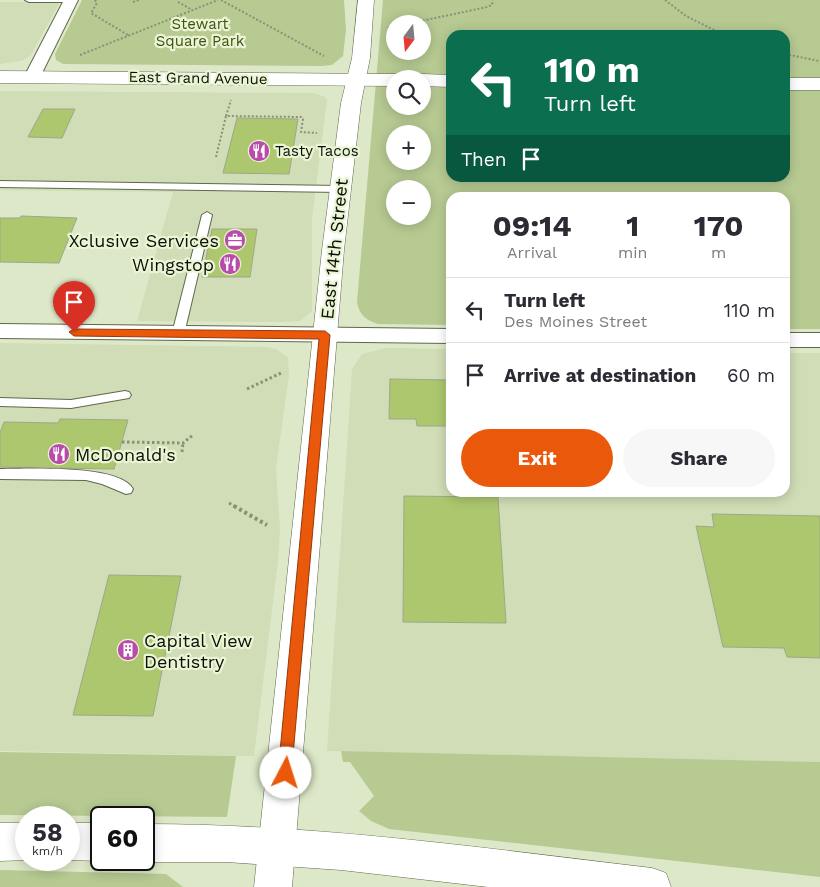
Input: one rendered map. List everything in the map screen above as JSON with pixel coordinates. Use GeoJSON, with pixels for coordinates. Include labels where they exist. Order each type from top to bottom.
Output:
{"type":"FeatureCollection","features":[{"type":"Feature","properties":{"kind":"main road","name":"East 14th Street"},"geometry":{"type":"LineString","coordinates":[[273,887],[286,773],[325,335],[351,103],[361,58],[366,0]]}},
{"type":"Feature","properties":{"kind":"main road","name":"East Grand Avenue"},"geometry":{"type":"LineString","coordinates":[[0,77],[386,80]]}},
{"type":"Feature","properties":{"kind":"main road"},"geometry":{"type":"LineString","coordinates":[[431,80],[446,81]]}},
{"type":"Feature","properties":{"kind":"main road"},"geometry":{"type":"LineString","coordinates":[[790,84],[820,84]]}},
{"type":"Feature","properties":{"kind":"main road"},"geometry":{"type":"LineString","coordinates":[[0,842],[15,842]]}},
{"type":"Feature","properties":{"kind":"main road"},"geometry":{"type":"LineString","coordinates":[[155,843],[277,845],[652,887]]}},
{"type":"Feature","properties":{"kind":"street"},"geometry":{"type":"LineString","coordinates":[[32,77],[71,0]]}},
{"type":"Feature","properties":{"kind":"street"},"geometry":{"type":"LineString","coordinates":[[0,332],[446,336]]}},
{"type":"Feature","properties":{"kind":"street"},"geometry":{"type":"LineString","coordinates":[[790,340],[820,340]]}},
{"type":"Feature","properties":{"kind":"lane"},"geometry":{"type":"LineString","coordinates":[[29,0],[71,0]]}},
{"type":"Feature","properties":{"kind":"lane"},"geometry":{"type":"LineString","coordinates":[[0,184],[341,189]]}},
{"type":"Feature","properties":{"kind":"lane"},"geometry":{"type":"LineString","coordinates":[[178,334],[207,215]]}},
{"type":"Feature","properties":{"kind":"lane"},"geometry":{"type":"LineString","coordinates":[[0,402],[71,404],[125,395]]}},
{"type":"Feature","properties":{"kind":"lane"},"geometry":{"type":"LineString","coordinates":[[0,474],[86,475],[104,479],[126,489]]}},
{"type":"Feature","properties":{"kind":"path"},"geometry":{"type":"LineString","coordinates":[[95,0],[97,3],[91,13],[129,36]]}},
{"type":"Feature","properties":{"kind":"path"},"geometry":{"type":"LineString","coordinates":[[133,2],[139,0]]}},
{"type":"Feature","properties":{"kind":"path"},"geometry":{"type":"LineString","coordinates":[[74,57],[219,0],[329,59]]}},
{"type":"Feature","properties":{"kind":"path"},"geometry":{"type":"LineString","coordinates":[[431,19],[492,5],[493,0]]}},
{"type":"Feature","properties":{"kind":"path"},"geometry":{"type":"LineString","coordinates":[[666,0],[686,16],[714,30]]}},
{"type":"Feature","properties":{"kind":"path"},"geometry":{"type":"LineString","coordinates":[[178,2],[192,10]]}},
{"type":"Feature","properties":{"kind":"path"},"geometry":{"type":"LineString","coordinates":[[790,55],[820,61]]}},
{"type":"Feature","properties":{"kind":"path"},"geometry":{"type":"LineString","coordinates":[[216,157],[231,98]]}},
{"type":"Feature","properties":{"kind":"path"},"geometry":{"type":"LineString","coordinates":[[226,116],[301,117],[303,119],[301,132],[317,133]]}},
{"type":"Feature","properties":{"kind":"path"},"geometry":{"type":"LineString","coordinates":[[247,389],[282,373]]}},
{"type":"Feature","properties":{"kind":"path"},"geometry":{"type":"LineString","coordinates":[[182,452],[184,443],[193,434]]}},
{"type":"Feature","properties":{"kind":"path"},"geometry":{"type":"LineString","coordinates":[[122,442],[184,443]]}},
{"type":"Feature","properties":{"kind":"path"},"geometry":{"type":"LineString","coordinates":[[229,503],[267,525]]}},
{"type":"Feature","properties":{"kind":"shaded area"},"geometry":{"type":"Polygon","coordinates":[[[0,2],[60,2],[31,55],[21,61],[0,64],[0,2]]]}},
{"type":"Feature","properties":{"kind":"shaded area"},"geometry":{"type":"Polygon","coordinates":[[[0,91],[314,93],[325,97],[327,100],[312,218],[312,311],[300,321],[283,322],[137,321],[173,192],[0,190],[0,91]]]}},
{"type":"Feature","properties":{"kind":"shaded area"},"geometry":{"type":"Polygon","coordinates":[[[0,343],[265,347],[276,349],[288,357],[289,375],[276,468],[280,529],[278,561],[254,756],[0,751],[0,343]]]}},
{"type":"Feature","properties":{"kind":"shaded area"},"geometry":{"type":"Polygon","coordinates":[[[387,348],[446,349],[446,497],[790,497],[790,353],[820,353],[820,762],[327,751],[352,369],[362,354],[387,348]]]}},
{"type":"Feature","properties":{"kind":"green space","name":"Stewart Square Park"},"geometry":{"type":"Polygon","coordinates":[[[82,0],[344,0],[346,30],[343,56],[332,65],[321,66],[63,64],[56,60],[55,54],[82,0]]]}},
{"type":"Feature","properties":{"kind":"green space"},"geometry":{"type":"Polygon","coordinates":[[[383,0],[820,0],[820,329],[790,329],[790,192],[446,192],[446,325],[378,324],[364,316],[359,310],[357,302],[383,0]]]}},
{"type":"Feature","properties":{"kind":"green space"},"geometry":{"type":"Polygon","coordinates":[[[341,751],[820,762],[820,877],[389,829],[371,821],[359,811],[374,796],[350,762],[343,762],[341,751]]]}},
{"type":"Feature","properties":{"kind":"green space"},"geometry":{"type":"Polygon","coordinates":[[[0,752],[236,756],[227,817],[155,816],[155,806],[90,806],[90,816],[80,816],[80,806],[15,806],[15,815],[0,815],[0,752]]]}},
{"type":"Feature","properties":{"kind":"green space"},"geometry":{"type":"Polygon","coordinates":[[[0,870],[166,874],[183,887],[0,887],[0,870]]]}},
{"type":"Feature","properties":{"kind":"building"},"geometry":{"type":"Polygon","coordinates":[[[43,109],[75,109],[62,138],[28,137],[43,109]]]}},
{"type":"Feature","properties":{"kind":"building","name":"Tasty Tacos"},"geometry":{"type":"Polygon","coordinates":[[[237,118],[298,119],[289,174],[223,173],[237,118]]]}},
{"type":"Feature","properties":{"kind":"building"},"geometry":{"type":"Polygon","coordinates":[[[21,216],[77,218],[59,263],[0,262],[0,218],[20,218],[21,216]]]}},
{"type":"Feature","properties":{"kind":"building"},"geometry":{"type":"Polygon","coordinates":[[[212,229],[257,229],[250,277],[202,277],[212,229]]]}},
{"type":"Feature","properties":{"kind":"building"},"geometry":{"type":"Polygon","coordinates":[[[390,379],[446,380],[446,426],[417,426],[416,419],[389,419],[390,379]]]}},
{"type":"Feature","properties":{"kind":"building","name":"McDonald's"},"geometry":{"type":"Polygon","coordinates":[[[60,419],[128,420],[114,469],[0,467],[0,433],[4,422],[58,423],[60,419]]]}},
{"type":"Feature","properties":{"kind":"building"},"geometry":{"type":"Polygon","coordinates":[[[404,496],[498,497],[506,623],[403,622],[404,496]]]}},
{"type":"Feature","properties":{"kind":"building"},"geometry":{"type":"Polygon","coordinates":[[[712,514],[820,516],[820,658],[787,657],[784,648],[723,647],[696,526],[714,527],[712,514]]]}},
{"type":"Feature","properties":{"kind":"building","name":"Capital View Dentistry"},"geometry":{"type":"Polygon","coordinates":[[[109,575],[181,576],[153,716],[73,715],[109,575]]]}},
{"type":"Feature","properties":{"kind":"place","name":"Tasty Tacos"},"geometry":{"type":"Point","coordinates":[259,151]}},
{"type":"Feature","properties":{"kind":"place","name":"Xclusive Services"},"geometry":{"type":"Point","coordinates":[235,240]}},
{"type":"Feature","properties":{"kind":"place","name":"Wingstop"},"geometry":{"type":"Point","coordinates":[230,264]}},
{"type":"Feature","properties":{"kind":"place","name":"McDonald's"},"geometry":{"type":"Point","coordinates":[59,454]}},
{"type":"Feature","properties":{"kind":"place","name":"Capital View Dentistry"},"geometry":{"type":"Point","coordinates":[128,650]}},
{"type":"Feature","properties":{"kind":"route"},"geometry":{"type":"LineString","coordinates":[[74,332],[325,335],[286,773]]}}]}
